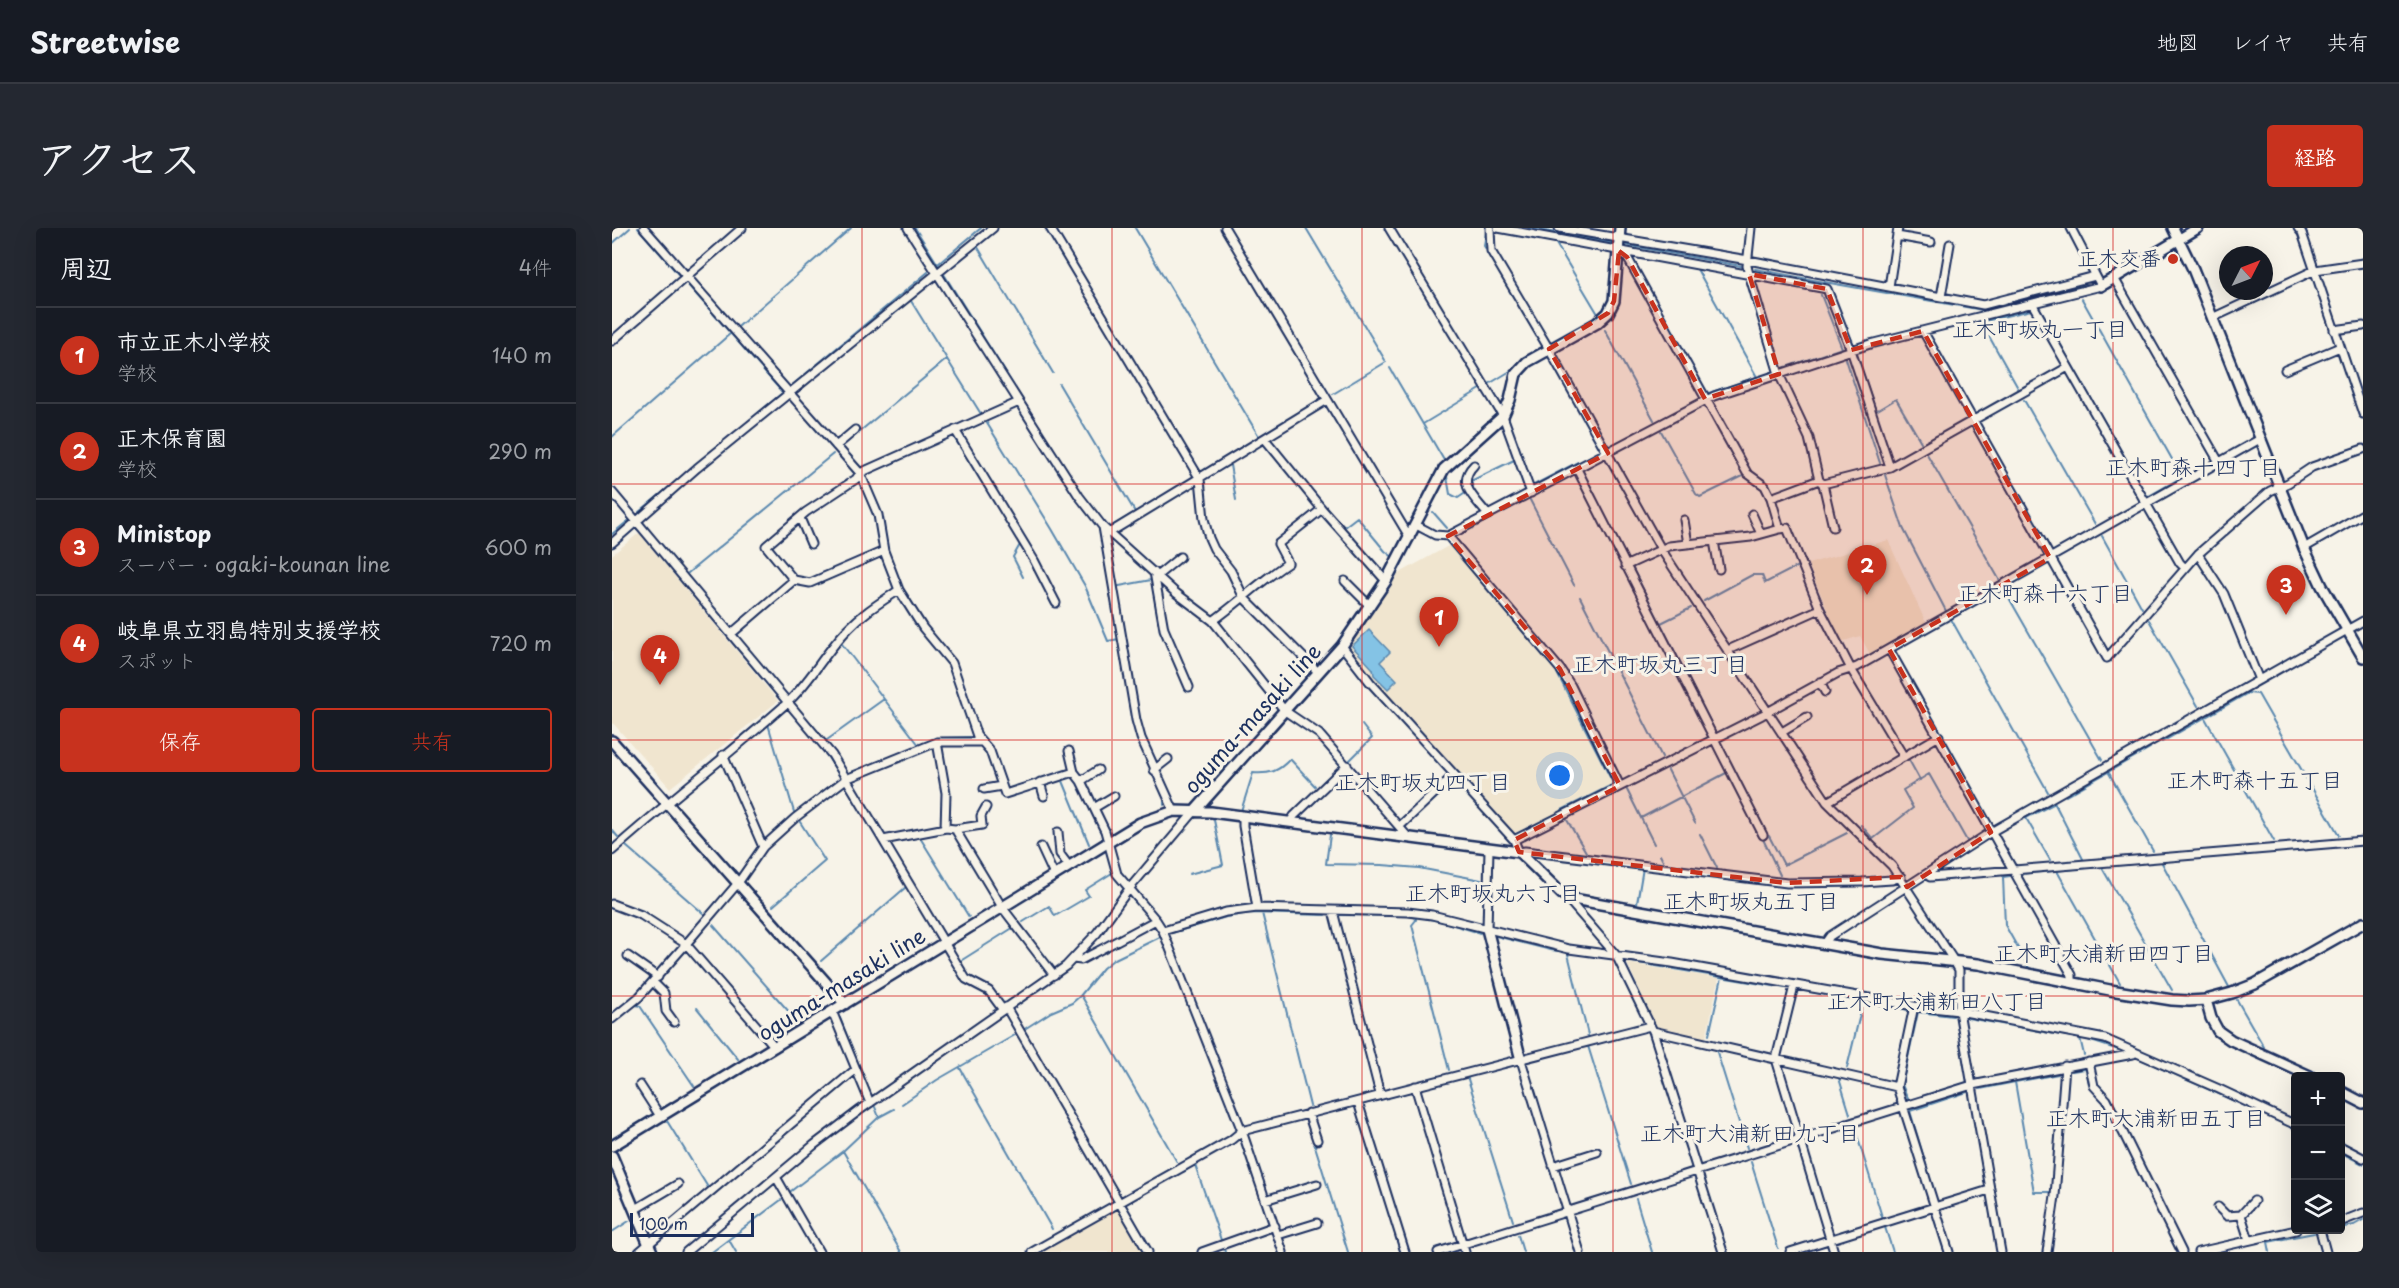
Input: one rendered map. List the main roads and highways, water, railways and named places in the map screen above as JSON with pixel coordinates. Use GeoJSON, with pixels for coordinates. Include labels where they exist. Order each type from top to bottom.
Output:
{"type":"FeatureCollection","features":[{"type":"Feature","properties":{"kind":"water"},"geometry":{"type":"Polygon","coordinates":[[[1369,630],[1390,652],[1380,662],[1397,680],[1388,689],[1352,646],[1369,630]]]}},
{"type":"Feature","properties":{"kind":"waterway"},"geometry":{"type":"LineString","coordinates":[[612,244],[630,228]]}},
{"type":"Feature","properties":{"kind":"waterway"},"geometry":{"type":"LineString","coordinates":[[638,228],[678,274]]}},
{"type":"Feature","properties":{"kind":"waterway"},"geometry":{"type":"LineString","coordinates":[[739,326],[851,228]]}},
{"type":"Feature","properties":{"kind":"waterway"},"geometry":{"type":"LineString","coordinates":[[915,228],[1066,469]]}},
{"type":"Feature","properties":{"kind":"waterway"},"geometry":{"type":"LineString","coordinates":[[938,264],[981,228]]}},
{"type":"Feature","properties":{"kind":"waterway"},"geometry":{"type":"LineString","coordinates":[[1135,228],[1260,438]]}},
{"type":"Feature","properties":{"kind":"waterway"},"geometry":{"type":"LineString","coordinates":[[1306,228],[1385,360]]}},
{"type":"Feature","properties":{"kind":"waterway"},"geometry":{"type":"LineString","coordinates":[[1529,228],[1612,243]]}},
{"type":"Feature","properties":{"kind":"waterway"},"geometry":{"type":"LineString","coordinates":[[1486,232],[1484,246],[1488,252]]}},
{"type":"Feature","properties":{"kind":"waterway"},"geometry":{"type":"LineString","coordinates":[[1555,242],[1598,314],[1597,317]]}},
{"type":"Feature","properties":{"kind":"waterway"},"geometry":{"type":"LineString","coordinates":[[976,244],[1053,373]]}},
{"type":"Feature","properties":{"kind":"waterway"},"geometry":{"type":"LineString","coordinates":[[1626,245],[1741,266]]}},
{"type":"Feature","properties":{"kind":"waterway"},"geometry":{"type":"LineString","coordinates":[[1697,269],[1757,377],[1709,393],[1706,392]]}},
{"type":"Feature","properties":{"kind":"waterway"},"geometry":{"type":"LineString","coordinates":[[1755,269],[1813,280]]}},
{"type":"Feature","properties":{"kind":"waterway"},"geometry":{"type":"LineString","coordinates":[[790,387],[928,272]]}},
{"type":"Feature","properties":{"kind":"waterway"},"geometry":{"type":"LineString","coordinates":[[1813,280],[1983,310],[2086,285]]}},
{"type":"Feature","properties":{"kind":"waterway"},"geometry":{"type":"LineString","coordinates":[[688,285],[783,393]]}},
{"type":"Feature","properties":{"kind":"waterway"},"geometry":{"type":"LineString","coordinates":[[1780,366],[1783,368],[1842,348],[1821,295]]}},
{"type":"Feature","properties":{"kind":"waterway"},"geometry":{"type":"LineString","coordinates":[[2041,310],[2146,495],[2149,496],[2182,477],[2082,299]]}},
{"type":"Feature","properties":{"kind":"waterway"},"geometry":{"type":"LineString","coordinates":[[911,301],[981,414]]}},
{"type":"Feature","properties":{"kind":"waterway"},"geometry":{"type":"LineString","coordinates":[[2018,388],[1981,322],[2031,310]]}},
{"type":"Feature","properties":{"kind":"waterway"},"geometry":{"type":"LineString","coordinates":[[1552,342],[1580,328]]}},
{"type":"Feature","properties":{"kind":"waterway"},"geometry":{"type":"LineString","coordinates":[[1605,330],[1654,420]]}},
{"type":"Feature","properties":{"kind":"waterway"},"geometry":{"type":"LineString","coordinates":[[1848,332],[1853,343]]}},
{"type":"Feature","properties":{"kind":"waterway"},"geometry":{"type":"LineString","coordinates":[[612,437],[731,333]]}},
{"type":"Feature","properties":{"kind":"waterway"},"geometry":{"type":"LineString","coordinates":[[1857,356],[1876,411],[1896,399],[1921,442]]}},
{"type":"Feature","properties":{"kind":"waterway"},"geometry":{"type":"LineString","coordinates":[[841,447],[947,359]]}},
{"type":"Feature","properties":{"kind":"waterway"},"geometry":{"type":"LineString","coordinates":[[1846,359],[1880,463]]}},
{"type":"Feature","properties":{"kind":"waterway"},"geometry":{"type":"LineString","coordinates":[[1333,394],[1386,362]]}},
{"type":"Feature","properties":{"kind":"waterway"},"geometry":{"type":"LineString","coordinates":[[1390,368],[1445,462]]}},
{"type":"Feature","properties":{"kind":"waterway"},"geometry":{"type":"LineString","coordinates":[[1423,424],[1512,370]]}},
{"type":"Feature","properties":{"kind":"waterway"},"geometry":{"type":"LineString","coordinates":[[1059,384],[1135,512],[1185,482]]}},
{"type":"Feature","properties":{"kind":"waterway"},"geometry":{"type":"LineString","coordinates":[[639,512],[781,394]]}},
{"type":"Feature","properties":{"kind":"waterway"},"geometry":{"type":"LineString","coordinates":[[2024,400],[2095,524]]}},
{"type":"Feature","properties":{"kind":"waterway"},"geometry":{"type":"LineString","coordinates":[[985,420],[1085,586],[1108,641],[1119,639]]}},
{"type":"Feature","properties":{"kind":"waterway"},"geometry":{"type":"LineString","coordinates":[[980,423],[961,432],[955,439],[994,500]]}},
{"type":"Feature","properties":{"kind":"waterway"},"geometry":{"type":"LineString","coordinates":[[1661,431],[1696,494],[1700,497],[1743,476]]}},
{"type":"Feature","properties":{"kind":"waterway"},"geometry":{"type":"LineString","coordinates":[[688,573],[833,454]]}},
{"type":"Feature","properties":{"kind":"waterway"},"geometry":{"type":"LineString","coordinates":[[1927,454],[1999,579]]}},
{"type":"Feature","properties":{"kind":"waterway"},"geometry":{"type":"LineString","coordinates":[[1447,477],[1450,494],[1458,498],[1473,488],[1471,481],[1514,460],[1526,489]]}},
{"type":"Feature","properties":{"kind":"waterway"},"geometry":{"type":"LineString","coordinates":[[1534,485],[1578,462]]}},
{"type":"Feature","properties":{"kind":"waterway"},"geometry":{"type":"LineString","coordinates":[[1202,472],[1216,464]]}},
{"type":"Feature","properties":{"kind":"waterway"},"geometry":{"type":"LineString","coordinates":[[1230,465],[1236,500]]}},
{"type":"Feature","properties":{"kind":"waterway"},"geometry":{"type":"LineString","coordinates":[[1583,473],[1627,559]]}},
{"type":"Feature","properties":{"kind":"waterway"},"geometry":{"type":"LineString","coordinates":[[1885,475],[1903,528],[1946,611]]}},
{"type":"Feature","properties":{"kind":"waterway"},"geometry":{"type":"LineString","coordinates":[[1530,500],[1574,585]]}},
{"type":"Feature","properties":{"kind":"waterway"},"geometry":{"type":"LineString","coordinates":[[1329,511],[1344,527],[1357,517],[1385,551],[1394,558]]}},
{"type":"Feature","properties":{"kind":"waterway"},"geometry":{"type":"LineString","coordinates":[[1107,529],[1135,512]]}},
{"type":"Feature","properties":{"kind":"waterway"},"geometry":{"type":"LineString","coordinates":[[1433,512],[1447,528]]}},
{"type":"Feature","properties":{"kind":"waterway"},"geometry":{"type":"LineString","coordinates":[[1293,536],[1322,514]]}},
{"type":"Feature","properties":{"kind":"waterway"},"geometry":{"type":"LineString","coordinates":[[612,534],[628,521]]}},
{"type":"Feature","properties":{"kind":"waterway"},"geometry":{"type":"LineString","coordinates":[[2102,536],[2142,608]]}},
{"type":"Feature","properties":{"kind":"waterway"},"geometry":{"type":"LineString","coordinates":[[1456,539],[1518,613]]}},
{"type":"Feature","properties":{"kind":"waterway"},"geometry":{"type":"LineString","coordinates":[[1021,543],[1013,557],[1023,577]]}},
{"type":"Feature","properties":{"kind":"waterway"},"geometry":{"type":"LineString","coordinates":[[1704,601],[1752,575],[1762,575],[1765,583],[1798,566]]}},
{"type":"Feature","properties":{"kind":"waterway"},"geometry":{"type":"LineString","coordinates":[[1633,569],[1715,731]]}},
{"type":"Feature","properties":{"kind":"waterway"},"geometry":{"type":"LineString","coordinates":[[1114,587],[1151,580]]}},
{"type":"Feature","properties":{"kind":"waterway"},"geometry":{"type":"LineString","coordinates":[[2005,591],[2102,760]]}},
{"type":"Feature","properties":{"kind":"waterway"},"geometry":{"type":"LineString","coordinates":[[1580,597],[1662,757]]}},
{"type":"Feature","properties":{"kind":"waterway"},"geometry":{"type":"LineString","coordinates":[[1661,623],[1691,608]]}},
{"type":"Feature","properties":{"kind":"waterway"},"geometry":{"type":"LineString","coordinates":[[1951,619],[2048,792]]}},
{"type":"Feature","properties":{"kind":"waterway"},"geometry":{"type":"LineString","coordinates":[[2149,620],[2198,706]]}},
{"type":"Feature","properties":{"kind":"waterway"},"geometry":{"type":"LineString","coordinates":[[1527,624],[1564,668]]}},
{"type":"Feature","properties":{"kind":"waterway"},"geometry":{"type":"LineString","coordinates":[[827,740],[884,699],[842,644]]}},
{"type":"Feature","properties":{"kind":"waterway"},"geometry":{"type":"LineString","coordinates":[[1557,673],[1612,781],[1612,785],[1562,810]]}},
{"type":"Feature","properties":{"kind":"waterway"},"geometry":{"type":"LineString","coordinates":[[2162,742],[2248,693],[2258,694],[2339,835]]}},
{"type":"Feature","properties":{"kind":"waterway"},"geometry":{"type":"LineString","coordinates":[[884,699],[919,745],[937,738],[973,737]]}},
{"type":"Feature","properties":{"kind":"waterway"},"geometry":{"type":"LineString","coordinates":[[794,812],[768,724],[788,708],[801,723]]}},
{"type":"Feature","properties":{"kind":"waterway"},"geometry":{"type":"LineString","coordinates":[[2205,718],[2274,841]]}},
{"type":"Feature","properties":{"kind":"waterway"},"geometry":{"type":"LineString","coordinates":[[1350,760],[1372,738],[1362,725]]}},
{"type":"Feature","properties":{"kind":"waterway"},"geometry":{"type":"LineString","coordinates":[[1721,744],[1764,828]]}},
{"type":"Feature","properties":{"kind":"waterway"},"geometry":{"type":"LineString","coordinates":[[820,745],[840,776]]}},
{"type":"Feature","properties":{"kind":"waterway"},"geometry":{"type":"LineString","coordinates":[[2066,796],[2150,748]]}},
{"type":"Feature","properties":{"kind":"waterway"},"geometry":{"type":"LineString","coordinates":[[1241,811],[1253,773],[1273,771],[1282,767],[1290,759],[1315,786]]}},
{"type":"Feature","properties":{"kind":"waterway"},"geometry":{"type":"LineString","coordinates":[[1909,760],[1920,780]]}},
{"type":"Feature","properties":{"kind":"waterway"},"geometry":{"type":"LineString","coordinates":[[1668,770],[1695,823]]}},
{"type":"Feature","properties":{"kind":"waterway"},"geometry":{"type":"LineString","coordinates":[[1627,790],[1641,818],[1728,772]]}},
{"type":"Feature","properties":{"kind":"waterway"},"geometry":{"type":"LineString","coordinates":[[2109,773],[2153,851]]}},
{"type":"Feature","properties":{"kind":"waterway"},"geometry":{"type":"LineString","coordinates":[[1861,825],[1873,839],[1913,808],[1903,790],[1929,774],[1967,841]]}},
{"type":"Feature","properties":{"kind":"waterway"},"geometry":{"type":"LineString","coordinates":[[1063,781],[1089,844]]}},
{"type":"Feature","properties":{"kind":"waterway"},"geometry":{"type":"LineString","coordinates":[[847,787],[883,848]]}},
{"type":"Feature","properties":{"kind":"waterway"},"geometry":{"type":"LineString","coordinates":[[1164,796],[1164,805]]}},
{"type":"Feature","properties":{"kind":"waterway"},"geometry":{"type":"LineString","coordinates":[[2054,802],[2084,861]]}},
{"type":"Feature","properties":{"kind":"waterway"},"geometry":{"type":"LineString","coordinates":[[2050,860],[2026,818],[2055,803]]}},
{"type":"Feature","properties":{"kind":"waterway"},"geometry":{"type":"LineString","coordinates":[[1641,818],[1654,844]]}},
{"type":"Feature","properties":{"kind":"waterway"},"geometry":{"type":"LineString","coordinates":[[1189,874],[1223,865],[1214,820]]}},
{"type":"Feature","properties":{"kind":"waterway"},"geometry":{"type":"LineString","coordinates":[[1567,820],[1586,852]]}},
{"type":"Feature","properties":{"kind":"waterway"},"geometry":{"type":"LineString","coordinates":[[773,906],[825,861],[800,822]]}},
{"type":"Feature","properties":{"kind":"waterway"},"geometry":{"type":"LineString","coordinates":[[612,830],[618,837]]}},
{"type":"Feature","properties":{"kind":"waterway"},"geometry":{"type":"LineString","coordinates":[[1769,836],[1784,865],[1847,833]]}},
{"type":"Feature","properties":{"kind":"waterway"},"geometry":{"type":"LineString","coordinates":[[1700,834],[1717,868]]}},
{"type":"Feature","properties":{"kind":"waterway"},"geometry":{"type":"LineString","coordinates":[[1330,835],[1326,864],[1419,868],[1481,880]]}},
{"type":"Feature","properties":{"kind":"waterway"},"geometry":{"type":"LineString","coordinates":[[919,836],[969,917]]}},
{"type":"Feature","properties":{"kind":"waterway"},"geometry":{"type":"LineString","coordinates":[[1762,837],[1780,875]]}},
{"type":"Feature","properties":{"kind":"waterway"},"geometry":{"type":"LineString","coordinates":[[626,846],[704,914]]}},
{"type":"Feature","properties":{"kind":"waterway"},"geometry":{"type":"LineString","coordinates":[[1660,855],[1663,861]]}},
{"type":"Feature","properties":{"kind":"waterway"},"geometry":{"type":"LineString","coordinates":[[2172,990],[2101,866],[2216,857]]}},
{"type":"Feature","properties":{"kind":"waterway"},"geometry":{"type":"LineString","coordinates":[[890,859],[933,929]]}},
{"type":"Feature","properties":{"kind":"waterway"},"geometry":{"type":"LineString","coordinates":[[2161,861],[2229,987]]}},
{"type":"Feature","properties":{"kind":"waterway"},"geometry":{"type":"LineString","coordinates":[[2086,867],[2094,867]]}},
{"type":"Feature","properties":{"kind":"waterway"},"geometry":{"type":"LineString","coordinates":[[1637,903],[1643,868]]}},
{"type":"Feature","properties":{"kind":"waterway"},"geometry":{"type":"LineString","coordinates":[[2019,874],[2086,868]]}},
{"type":"Feature","properties":{"kind":"waterway"},"geometry":{"type":"LineString","coordinates":[[2057,871],[2120,983]]}},
{"type":"Feature","properties":{"kind":"waterway"},"geometry":{"type":"LineString","coordinates":[[1023,922],[1049,906],[1055,916],[1089,896],[1085,890],[1112,873]]}},
{"type":"Feature","properties":{"kind":"waterway"},"geometry":{"type":"LineString","coordinates":[[1687,874],[1750,882]]}},
{"type":"Feature","properties":{"kind":"waterway"},"geometry":{"type":"LineString","coordinates":[[2010,876],[2003,877],[2005,925],[2029,968]]}},
{"type":"Feature","properties":{"kind":"waterway"},"geometry":{"type":"LineString","coordinates":[[1830,886],[1875,885]]}},
{"type":"Feature","properties":{"kind":"waterway"},"geometry":{"type":"LineString","coordinates":[[821,961],[906,887]]}},
{"type":"Feature","properties":{"kind":"waterway"},"geometry":{"type":"LineString","coordinates":[[1172,933],[1226,917],[1249,913],[1325,915]]}},
{"type":"Feature","properties":{"kind":"waterway"},"geometry":{"type":"LineString","coordinates":[[1262,913],[1310,1106]]}},
{"type":"Feature","properties":{"kind":"waterway"},"geometry":{"type":"LineString","coordinates":[[1340,915],[1415,916],[1480,933]]}},
{"type":"Feature","properties":{"kind":"waterway"},"geometry":{"type":"LineString","coordinates":[[1415,916],[1416,920],[1412,925],[1449,1070]]}},
{"type":"Feature","properties":{"kind":"waterway"},"geometry":{"type":"LineString","coordinates":[[713,925],[798,1022]]}},
{"type":"Feature","properties":{"kind":"waterway"},"geometry":{"type":"LineString","coordinates":[[962,960],[1011,929]]}},
{"type":"Feature","properties":{"kind":"waterway"},"geometry":{"type":"LineString","coordinates":[[1496,936],[1551,950],[1610,958]]}},
{"type":"Feature","properties":{"kind":"waterway"},"geometry":{"type":"LineString","coordinates":[[1023,1030],[1051,1012],[1072,1003],[1113,960],[1160,937]]}},
{"type":"Feature","properties":{"kind":"waterway"},"geometry":{"type":"LineString","coordinates":[[1568,954],[1589,1039]]}},
{"type":"Feature","properties":{"kind":"waterway"},"geometry":{"type":"LineString","coordinates":[[1627,961],[1785,988]]}},
{"type":"Feature","properties":{"kind":"waterway"},"geometry":{"type":"LineString","coordinates":[[1709,1035],[1722,977]]}},
{"type":"Feature","properties":{"kind":"waterway"},"geometry":{"type":"LineString","coordinates":[[1800,990],[1909,1010]]}},
{"type":"Feature","properties":{"kind":"waterway"},"geometry":{"type":"LineString","coordinates":[[1081,995],[1177,1162]]}},
{"type":"Feature","properties":{"kind":"waterway"},"geometry":{"type":"LineString","coordinates":[[2237,1000],[2264,1047]]}},
{"type":"Feature","properties":{"kind":"waterway"},"geometry":{"type":"LineString","coordinates":[[1847,1068],[1863,1002]]}},
{"type":"Feature","properties":{"kind":"waterway"},"geometry":{"type":"LineString","coordinates":[[636,1005],[640,1006],[694,1086]]}},
{"type":"Feature","properties":{"kind":"waterway"},"geometry":{"type":"LineString","coordinates":[[697,1008],[738,1059]]}},
{"type":"Feature","properties":{"kind":"waterway"},"geometry":{"type":"LineString","coordinates":[[1908,1099],[1902,1085],[1918,1012],[1953,1016]]}},
{"type":"Feature","properties":{"kind":"waterway"},"geometry":{"type":"LineString","coordinates":[[840,1018],[859,1066]]}},
{"type":"Feature","properties":{"kind":"waterway"},"geometry":{"type":"LineString","coordinates":[[1968,1018],[2078,1038]]}},
{"type":"Feature","properties":{"kind":"waterway"},"geometry":{"type":"LineString","coordinates":[[832,1021],[852,1068],[843,1076]]}},
{"type":"Feature","properties":{"kind":"waterway"},"geometry":{"type":"LineString","coordinates":[[1544,1057],[1646,1031]]}},
{"type":"Feature","properties":{"kind":"waterway"},"geometry":{"type":"LineString","coordinates":[[902,1104],[937,1080],[1015,1035]]}},
{"type":"Feature","properties":{"kind":"waterway"},"geometry":{"type":"LineString","coordinates":[[2080,1038],[2084,1055]]}},
{"type":"Feature","properties":{"kind":"waterway"},"geometry":{"type":"LineString","coordinates":[[2088,1040],[2119,1050]]}},
{"type":"Feature","properties":{"kind":"waterway"},"geometry":{"type":"LineString","coordinates":[[1588,1046],[1631,1184]]}},
{"type":"Feature","properties":{"kind":"waterway"},"geometry":{"type":"LineString","coordinates":[[1706,1047],[1716,1049],[1747,1148]]}},
{"type":"Feature","properties":{"kind":"waterway"},"geometry":{"type":"LineString","coordinates":[[2136,1057],[2257,1111]]}},
{"type":"Feature","properties":{"kind":"waterway"},"geometry":{"type":"LineString","coordinates":[[960,1068],[1052,1229]]}},
{"type":"Feature","properties":{"kind":"waterway"},"geometry":{"type":"LineString","coordinates":[[2072,1071],[2085,1069]]}},
{"type":"Feature","properties":{"kind":"waterway"},"geometry":{"type":"LineString","coordinates":[[2086,1070],[2090,1087]]}},
{"type":"Feature","properties":{"kind":"waterway"},"geometry":{"type":"LineString","coordinates":[[2015,1082],[2058,1074]]}},
{"type":"Feature","properties":{"kind":"waterway"},"geometry":{"type":"LineString","coordinates":[[1838,1075],[1850,1114]]}},
{"type":"Feature","properties":{"kind":"waterway"},"geometry":{"type":"LineString","coordinates":[[1467,1076],[1513,1221]]}},
{"type":"Feature","properties":{"kind":"waterway"},"geometry":{"type":"LineString","coordinates":[[1980,1089],[2015,1082],[2034,1192],[2051,1192]]}},
{"type":"Feature","properties":{"kind":"waterway"},"geometry":{"type":"LineString","coordinates":[[1409,1252],[1363,1104],[1410,1092]]}},
{"type":"Feature","properties":{"kind":"waterway"},"geometry":{"type":"LineString","coordinates":[[1937,1202],[1910,1111],[1967,1092]]}},
{"type":"Feature","properties":{"kind":"waterway"},"geometry":{"type":"LineString","coordinates":[[875,1107],[879,1117],[894,1109]]}},
{"type":"Feature","properties":{"kind":"waterway"},"geometry":{"type":"LineString","coordinates":[[791,1191],[843,1151],[879,1117]]}},
{"type":"Feature","properties":{"kind":"waterway"},"geometry":{"type":"LineString","coordinates":[[1306,1117],[1348,1252]]}},
{"type":"Feature","properties":{"kind":"waterway"},"geometry":{"type":"LineString","coordinates":[[667,1121],[709,1189],[712,1186]]}},
{"type":"Feature","properties":{"kind":"waterway"},"geometry":{"type":"LineString","coordinates":[[2282,1122],[2291,1126]]}},
{"type":"Feature","properties":{"kind":"waterway"},"geometry":{"type":"LineString","coordinates":[[1855,1129],[1883,1220]]}},
{"type":"Feature","properties":{"kind":"waterway"},"geometry":{"type":"LineString","coordinates":[[843,1151],[901,1252]]}},
{"type":"Feature","properties":{"kind":"waterway"},"geometry":{"type":"LineString","coordinates":[[2345,1155],[2363,1164]]}},
{"type":"Feature","properties":{"kind":"waterway"},"geometry":{"type":"LineString","coordinates":[[1751,1162],[1778,1248]]}},
{"type":"Feature","properties":{"kind":"waterway"},"geometry":{"type":"LineString","coordinates":[[1182,1170],[1183,1172],[1195,1165],[1221,1240]]}},
{"type":"Feature","properties":{"kind":"waterway"},"geometry":{"type":"LineString","coordinates":[[653,1236],[709,1189]]}},
{"type":"Feature","properties":{"kind":"waterway"},"geometry":{"type":"LineString","coordinates":[[1636,1199],[1652,1252]]}},
{"type":"Feature","properties":{"kind":"waterway"},"geometry":{"type":"LineString","coordinates":[[712,1252],[781,1200]]}},
{"type":"Feature","properties":{"kind":"waterway"},"geometry":{"type":"LineString","coordinates":[[1941,1215],[1953,1252]]}},
{"type":"Feature","properties":{"kind":"waterway"},"geometry":{"type":"LineString","coordinates":[[2345,1227],[2363,1220]]}},
{"type":"Feature","properties":{"kind":"waterway"},"geometry":{"type":"LineString","coordinates":[[612,1232],[629,1221]]}},
{"type":"Feature","properties":{"kind":"waterway"},"geometry":{"type":"LineString","coordinates":[[1884,1224],[1893,1252]]}},
{"type":"Feature","properties":{"kind":"waterway"},"geometry":{"type":"LineString","coordinates":[[2270,1252],[2268,1242],[2309,1234]]}},
{"type":"Feature","properties":{"kind":"waterway"},"geometry":{"type":"LineString","coordinates":[[1518,1235],[1523,1252]]}},
{"type":"Feature","properties":{"kind":"waterway"},"geometry":{"type":"LineString","coordinates":[[729,1240],[736,1252]]}},
{"type":"Feature","properties":{"kind":"waterway"},"geometry":{"type":"LineString","coordinates":[[634,1252],[641,1246]]}},
{"type":"Feature","properties":{"kind":"place","name":"正木交番"},"geometry":{"type":"Point","coordinates":[2173,259]}},
{"type":"Feature","properties":{"kind":"place","name":"正木保育園"},"geometry":{"type":"Point","coordinates":[1867,595]}},
{"type":"Feature","properties":{"kind":"place","name":"Ministop"},"geometry":{"type":"Point","coordinates":[2286,615]}},
{"type":"Feature","properties":{"kind":"place","name":"市立正木小学校"},"geometry":{"type":"Point","coordinates":[1439,647]}},
{"type":"Feature","properties":{"kind":"place","name":"岐阜県立羽島特別支援学校"},"geometry":{"type":"Point","coordinates":[660,685]}},
{"type":"Feature","properties":{"kind":"district","name":"正木町坂丸一丁目"},"geometry":{"type":"Point","coordinates":[2040,329]}},
{"type":"Feature","properties":{"kind":"district","name":"正木町森十四丁目"},"geometry":{"type":"Point","coordinates":[2193,467]}},
{"type":"Feature","properties":{"kind":"district","name":"正木町森十六丁目"},"geometry":{"type":"Point","coordinates":[2045,593]}},
{"type":"Feature","properties":{"kind":"district","name":"正木町坂丸三丁目"},"geometry":{"type":"Point","coordinates":[1660,664]}},
{"type":"Feature","properties":{"kind":"district","name":"正木町森十五丁目"},"geometry":{"type":"Point","coordinates":[2255,780]}},
{"type":"Feature","properties":{"kind":"district","name":"正木町坂丸四丁目"},"geometry":{"type":"Point","coordinates":[1423,782]}},
{"type":"Feature","properties":{"kind":"district","name":"正木町坂丸六丁目"},"geometry":{"type":"Point","coordinates":[1493,893]}},
{"type":"Feature","properties":{"kind":"district","name":"正木町坂丸五丁目"},"geometry":{"type":"Point","coordinates":[1751,901]}},
{"type":"Feature","properties":{"kind":"district","name":"正木町大浦新田四丁目"},"geometry":{"type":"Point","coordinates":[2104,953]}},
{"type":"Feature","properties":{"kind":"district","name":"正木町大浦新田八丁目"},"geometry":{"type":"Point","coordinates":[1937,1001]}},
{"type":"Feature","properties":{"kind":"district","name":"正木町大浦新田五丁目"},"geometry":{"type":"Point","coordinates":[2156,1118]}},
{"type":"Feature","properties":{"kind":"district","name":"正木町大浦新田九丁目"},"geometry":{"type":"Point","coordinates":[1750,1133]}}]}
